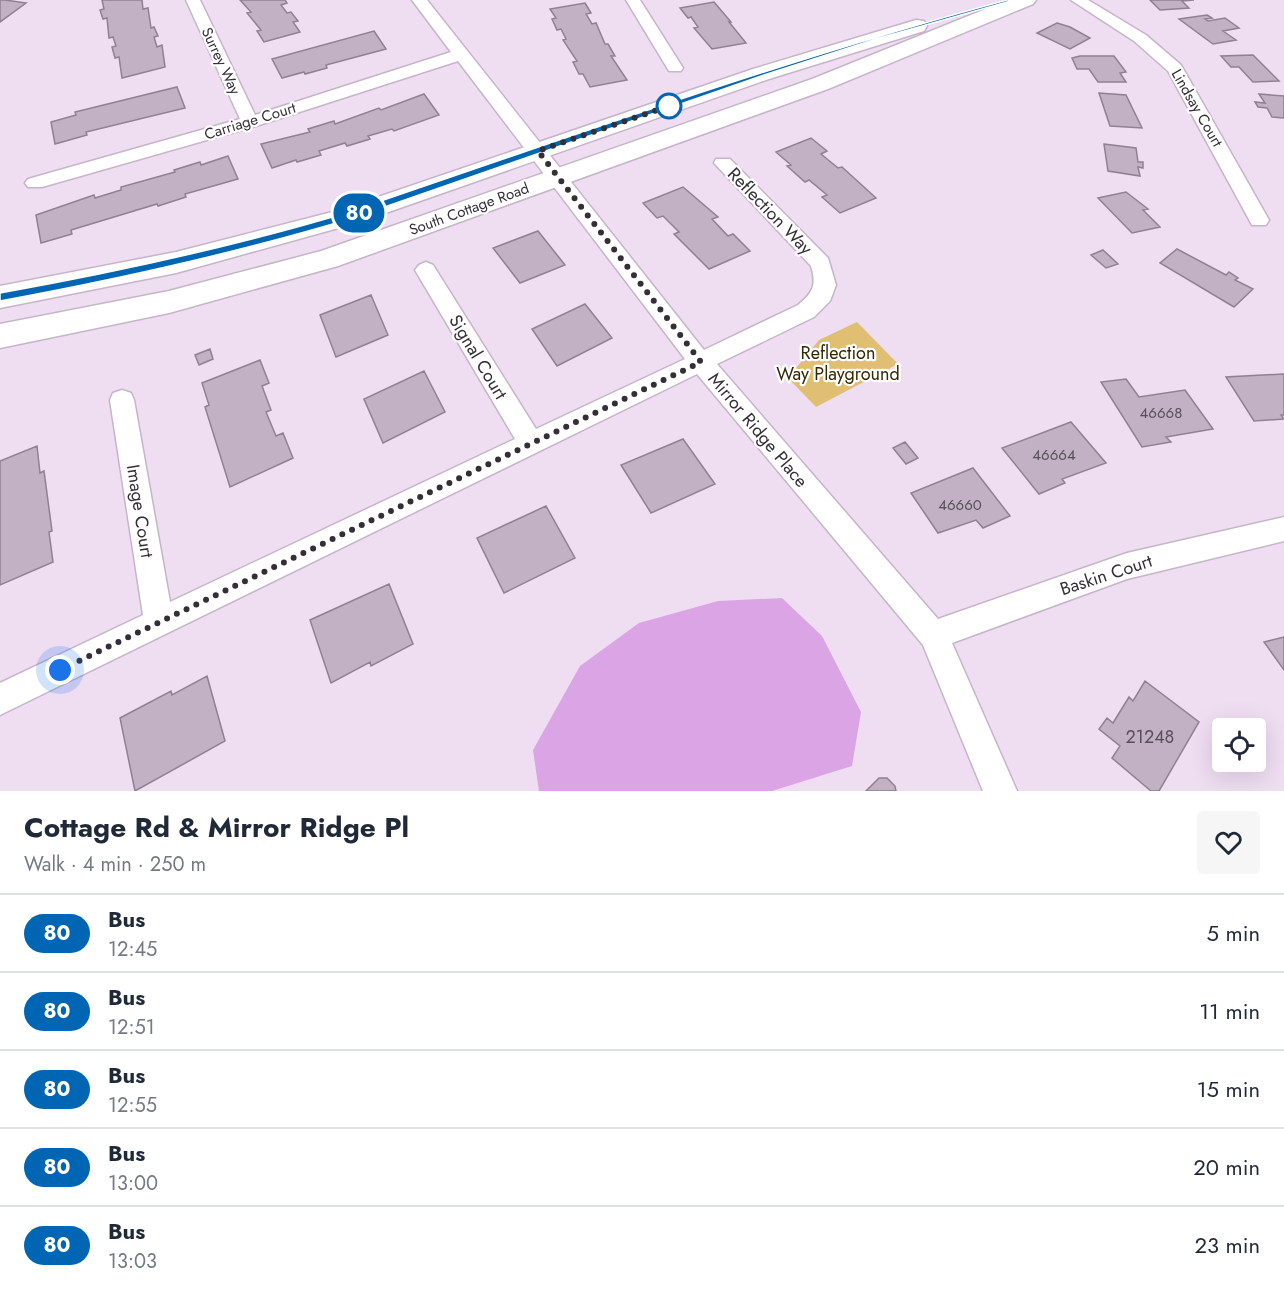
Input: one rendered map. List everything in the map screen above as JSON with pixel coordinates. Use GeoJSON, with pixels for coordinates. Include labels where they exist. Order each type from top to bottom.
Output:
{"type":"FeatureCollection","features":[{"type":"Feature","properties":{"kind":"street","name":"Surrey Way"},"geometry":{"type":"LineString","coordinates":[[193,0],[250,122]]}},
{"type":"Feature","properties":{"kind":"street","name":"Mirror Ridge Place"},"geometry":{"type":"LineString","coordinates":[[419,0],[701,362],[933,635],[1000,791]]}},
{"type":"Feature","properties":{"kind":"street"},"geometry":{"type":"LineString","coordinates":[[633,0],[675,68]]}},
{"type":"Feature","properties":{"kind":"street","name":"South Cottage Road"},"geometry":{"type":"LineString","coordinates":[[0,297],[131,273],[270,239],[350,216],[873,38],[1010,0]]}},
{"type":"Feature","properties":{"kind":"street","name":"South Cottage Road"},"geometry":{"type":"LineString","coordinates":[[0,336],[107,316],[248,282],[339,255],[820,84],[1026,0]]}},
{"type":"Feature","properties":{"kind":"street","name":"Lindsay Court"},"geometry":{"type":"LineString","coordinates":[[1078,0],[1140,38],[1175,68],[1259,220]]}},
{"type":"Feature","properties":{"kind":"street","name":"Carriage Court"},"geometry":{"type":"LineString","coordinates":[[35,183],[250,122],[463,54]]}},
{"type":"Feature","properties":{"kind":"street","name":"Reflection Way"},"geometry":{"type":"LineString","coordinates":[[0,699],[806,311],[823,297],[827,280],[821,263],[723,163]]}},
{"type":"Feature","properties":{"kind":"street","name":"Signal Court"},"geometry":{"type":"LineString","coordinates":[[426,270],[531,444]]}},
{"type":"Feature","properties":{"kind":"street","name":"Image Court"},"geometry":{"type":"LineString","coordinates":[[122,400],[159,623]]}},
{"type":"Feature","properties":{"kind":"street","name":"Baskin Court"},"geometry":{"type":"LineString","coordinates":[[933,635],[1127,566],[1203,546],[1284,529]]}},
{"type":"Feature","properties":{"kind":"green space","name":"Reflection Way Playground"},"geometry":{"type":"Polygon","coordinates":[[[857,322],[898,364],[816,407],[788,378],[819,340],[857,322]]]}},
{"type":"Feature","properties":{"kind":"shaded area"},"geometry":{"type":"Polygon","coordinates":[[[782,598],[822,636],[861,712],[852,766],[772,791],[539,791],[533,750],[580,666],[639,623],[718,601],[782,598]]]}},
{"type":"Feature","properties":{"kind":"building"},"geometry":{"type":"Polygon","coordinates":[[[0,0],[5,0],[26,3],[0,22],[0,0]]]}},
{"type":"Feature","properties":{"kind":"building"},"geometry":{"type":"Polygon","coordinates":[[[102,0],[142,0],[143,9],[148,8],[151,28],[154,27],[158,36],[154,37],[157,47],[162,45],[165,67],[122,78],[119,57],[115,58],[112,47],[116,46],[113,37],[109,38],[107,18],[103,19],[100,10],[104,9],[102,0]]]}},
{"type":"Feature","properties":{"kind":"building"},"geometry":{"type":"Polygon","coordinates":[[[240,0],[285,0],[287,3],[281,5],[298,21],[293,22],[300,32],[264,42],[257,31],[261,30],[247,13],[251,12],[240,0]]]}},
{"type":"Feature","properties":{"kind":"building"},"geometry":{"type":"Polygon","coordinates":[[[1150,0],[1194,0],[1182,1],[1189,8],[1160,10],[1150,0]]]}},
{"type":"Feature","properties":{"kind":"building"},"geometry":{"type":"Polygon","coordinates":[[[714,2],[746,43],[712,49],[694,28],[698,27],[691,17],[688,18],[680,8],[714,2]]]}},
{"type":"Feature","properties":{"kind":"building"},"geometry":{"type":"Polygon","coordinates":[[[585,3],[591,13],[586,14],[592,24],[596,23],[605,44],[608,44],[615,56],[611,56],[627,80],[590,87],[583,74],[579,74],[573,62],[577,61],[563,40],[566,39],[561,29],[557,30],[552,19],[556,18],[550,9],[585,3]]]}},
{"type":"Feature","properties":{"kind":"building"},"geometry":{"type":"Polygon","coordinates":[[[1207,15],[1212,18],[1205,19],[1208,21],[1225,18],[1239,28],[1223,31],[1236,40],[1213,44],[1179,19],[1207,15]]]}},
{"type":"Feature","properties":{"kind":"building"},"geometry":{"type":"Polygon","coordinates":[[[1057,23],[1090,38],[1070,49],[1037,33],[1057,23]]]}},
{"type":"Feature","properties":{"kind":"building"},"geometry":{"type":"Polygon","coordinates":[[[374,31],[386,49],[326,65],[327,68],[282,78],[272,59],[374,31]]]}},
{"type":"Feature","properties":{"kind":"building"},"geometry":{"type":"Polygon","coordinates":[[[1253,55],[1279,81],[1253,82],[1239,67],[1231,67],[1221,56],[1253,55]]]}},
{"type":"Feature","properties":{"kind":"building"},"geometry":{"type":"Polygon","coordinates":[[[1114,56],[1126,72],[1120,73],[1126,82],[1098,82],[1089,69],[1077,69],[1072,58],[1114,56]]]}},
{"type":"Feature","properties":{"kind":"building"},"geometry":{"type":"Polygon","coordinates":[[[177,87],[185,108],[86,132],[87,135],[55,144],[51,122],[76,115],[75,112],[177,87]]]}},
{"type":"Feature","properties":{"kind":"building"},"geometry":{"type":"Polygon","coordinates":[[[1099,93],[1126,95],[1142,128],[1110,126],[1099,93]]]}},
{"type":"Feature","properties":{"kind":"building"},"geometry":{"type":"Polygon","coordinates":[[[424,94],[439,115],[394,131],[392,129],[368,136],[370,139],[347,146],[345,143],[319,151],[321,155],[272,168],[261,144],[310,132],[308,129],[334,121],[335,124],[424,94]]]}},
{"type":"Feature","properties":{"kind":"building"},"geometry":{"type":"Polygon","coordinates":[[[1259,94],[1284,96],[1284,118],[1272,117],[1267,108],[1258,107],[1255,102],[1265,103],[1259,94]]]}},
{"type":"Feature","properties":{"kind":"building"},"geometry":{"type":"Polygon","coordinates":[[[811,138],[827,151],[821,154],[838,168],[842,167],[876,198],[840,213],[822,197],[827,195],[809,180],[805,182],[787,166],[791,165],[776,152],[811,138]]]}},
{"type":"Feature","properties":{"kind":"building"},"geometry":{"type":"Polygon","coordinates":[[[1104,144],[1136,148],[1138,162],[1143,162],[1143,168],[1138,167],[1140,176],[1108,171],[1104,144]]]}},
{"type":"Feature","properties":{"kind":"building"},"geometry":{"type":"Polygon","coordinates":[[[228,156],[238,179],[185,194],[186,197],[158,206],[157,204],[71,230],[72,234],[41,243],[36,215],[94,195],[95,198],[121,190],[121,187],[175,172],[174,170],[200,162],[201,165],[228,156]]]}},
{"type":"Feature","properties":{"kind":"building"},"geometry":{"type":"Polygon","coordinates":[[[683,187],[718,217],[712,219],[728,236],[733,234],[750,251],[709,269],[674,234],[679,232],[663,216],[657,218],[643,203],[683,187]]]}},
{"type":"Feature","properties":{"kind":"building"},"geometry":{"type":"Polygon","coordinates":[[[1126,192],[1148,209],[1143,210],[1160,227],[1132,233],[1098,198],[1126,192]]]}},
{"type":"Feature","properties":{"kind":"building"},"geometry":{"type":"Polygon","coordinates":[[[538,231],[565,265],[520,283],[493,248],[538,231]]]}},
{"type":"Feature","properties":{"kind":"building"},"geometry":{"type":"Polygon","coordinates":[[[1177,249],[1226,275],[1229,272],[1238,278],[1235,280],[1253,289],[1234,307],[1160,263],[1177,249]]]}},
{"type":"Feature","properties":{"kind":"building"},"geometry":{"type":"Polygon","coordinates":[[[1103,250],[1118,264],[1106,268],[1091,255],[1103,250]]]}},
{"type":"Feature","properties":{"kind":"building"},"geometry":{"type":"Polygon","coordinates":[[[371,295],[388,335],[336,357],[320,315],[371,295]]]}},
{"type":"Feature","properties":{"kind":"building"},"geometry":{"type":"Polygon","coordinates":[[[585,304],[612,338],[557,366],[532,329],[585,304]]]}},
{"type":"Feature","properties":{"kind":"building"},"geometry":{"type":"Polygon","coordinates":[[[210,349],[213,359],[199,365],[195,355],[210,349]]]}},
{"type":"Feature","properties":{"kind":"building"},"geometry":{"type":"Polygon","coordinates":[[[260,360],[269,383],[262,386],[271,410],[266,412],[276,436],[283,433],[293,458],[230,487],[205,407],[209,405],[202,383],[260,360]]]}},
{"type":"Feature","properties":{"kind":"building"},"geometry":{"type":"Polygon","coordinates":[[[424,371],[445,412],[383,443],[364,399],[424,371]]]}},
{"type":"Feature","properties":{"kind":"building"},"geometry":{"type":"Polygon","coordinates":[[[1284,374],[1284,415],[1281,415],[1284,419],[1254,421],[1226,377],[1284,374]]]}},
{"type":"Feature","properties":{"kind":"building"},"geometry":{"type":"Polygon","coordinates":[[[1126,379],[1139,397],[1185,390],[1213,429],[1166,437],[1171,442],[1142,447],[1101,382],[1126,379]]]}},
{"type":"Feature","properties":{"kind":"building"},"geometry":{"type":"Polygon","coordinates":[[[1071,422],[1106,463],[1062,479],[1065,483],[1039,494],[1002,448],[1071,422]]]}},
{"type":"Feature","properties":{"kind":"building"},"geometry":{"type":"Polygon","coordinates":[[[683,439],[715,484],[651,513],[621,465],[683,439]]]}},
{"type":"Feature","properties":{"kind":"building"},"geometry":{"type":"Polygon","coordinates":[[[905,442],[918,458],[906,464],[893,448],[905,442]]]}},
{"type":"Feature","properties":{"kind":"building"},"geometry":{"type":"Polygon","coordinates":[[[37,446],[40,473],[44,471],[52,531],[49,532],[53,562],[0,585],[0,461],[37,446]]]}},
{"type":"Feature","properties":{"kind":"building"},"geometry":{"type":"Polygon","coordinates":[[[973,468],[1010,516],[983,528],[976,520],[938,533],[911,493],[973,468]]]}},
{"type":"Feature","properties":{"kind":"building"},"geometry":{"type":"Polygon","coordinates":[[[546,506],[575,558],[504,593],[477,538],[546,506]]]}},
{"type":"Feature","properties":{"kind":"building"},"geometry":{"type":"Polygon","coordinates":[[[389,584],[413,644],[371,666],[370,662],[331,683],[310,620],[389,584]]]}},
{"type":"Feature","properties":{"kind":"building"},"geometry":{"type":"Polygon","coordinates":[[[1284,637],[1284,670],[1264,642],[1284,637]]]}},
{"type":"Feature","properties":{"kind":"building"},"geometry":{"type":"Polygon","coordinates":[[[207,676],[225,741],[135,791],[120,718],[171,691],[172,695],[207,676]]]}},
{"type":"Feature","properties":{"kind":"building"},"geometry":{"type":"Polygon","coordinates":[[[1145,681],[1199,722],[1159,791],[1151,791],[1112,758],[1120,746],[1099,729],[1107,718],[1113,723],[1129,697],[1133,701],[1145,681]]]}},
{"type":"Feature","properties":{"kind":"building"},"geometry":{"type":"Polygon","coordinates":[[[879,778],[887,778],[895,786],[896,791],[866,791],[879,778]]]}},
{"type":"Feature","properties":{"kind":"bus line","name":"80"},"geometry":{"type":"LineString","coordinates":[[0,297],[131,273],[213,255],[282,236],[350,216],[761,74],[873,38],[1010,0]]}},
{"type":"Feature","properties":{"kind":"route"},"geometry":{"type":"LineString","coordinates":[[60,670],[701,362],[538,151],[669,106]]}}]}
